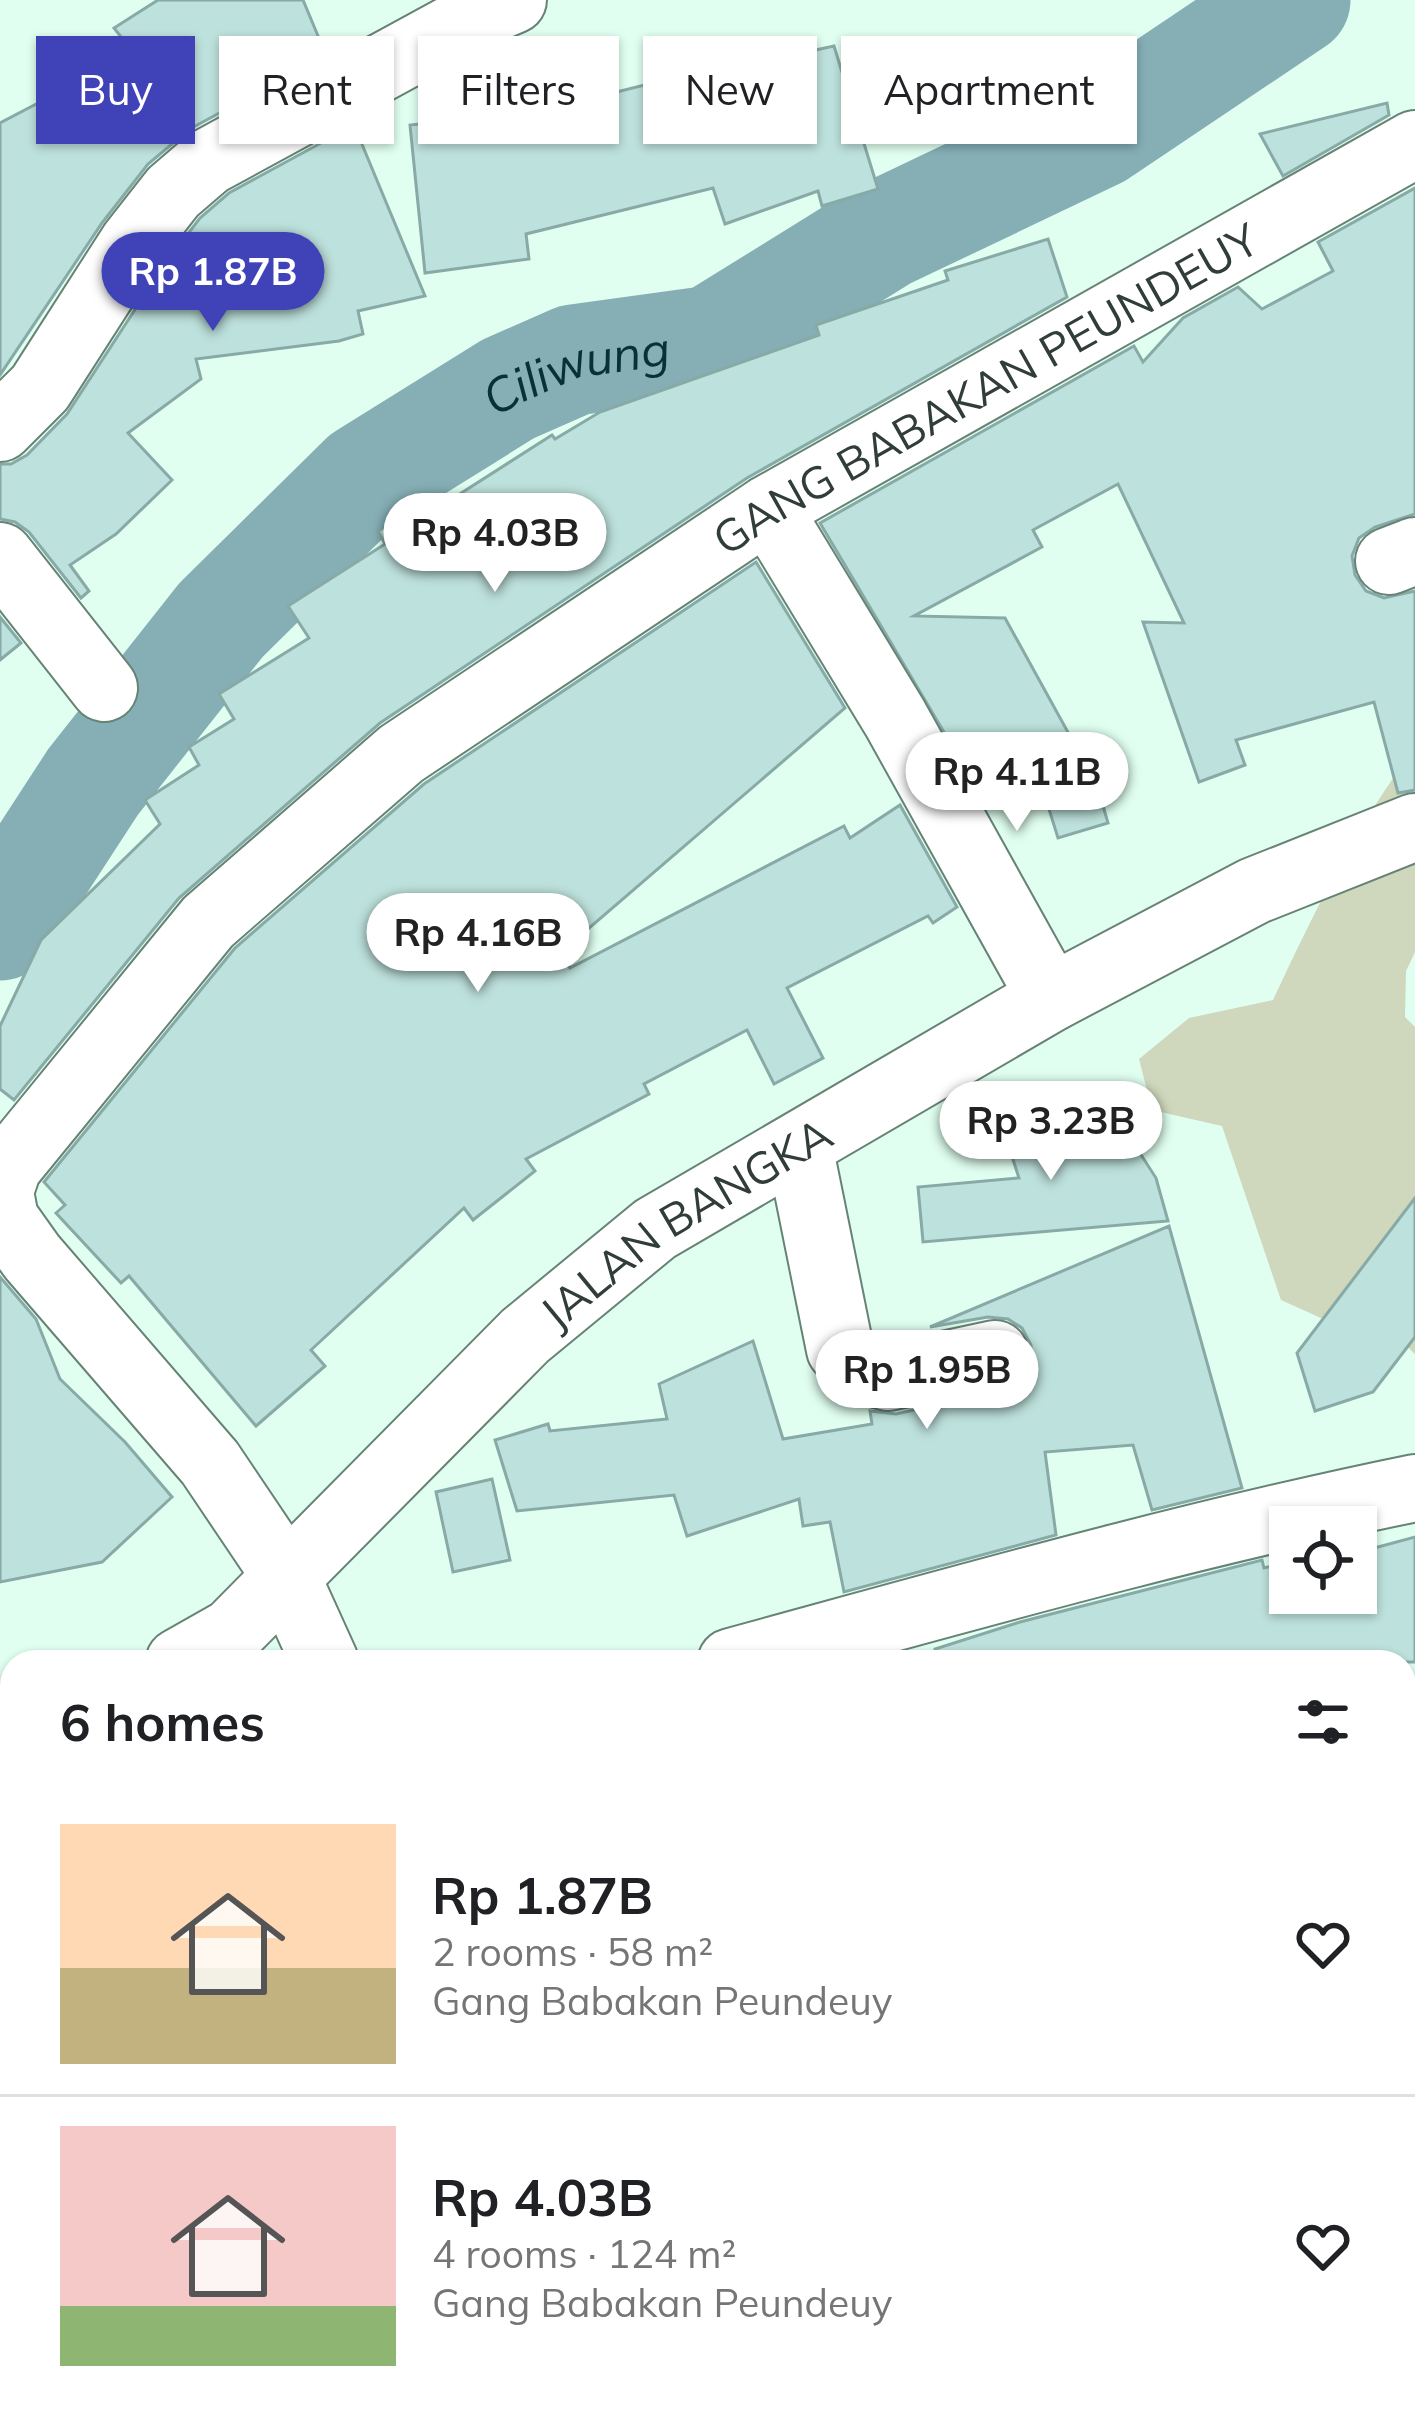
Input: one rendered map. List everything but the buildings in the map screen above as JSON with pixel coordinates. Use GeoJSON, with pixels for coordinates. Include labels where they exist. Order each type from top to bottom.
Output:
{"type":"FeatureCollection","features":[{"type":"Feature","properties":{"kind":"street"},"geometry":{"type":"LineString","coordinates":[[0,428],[40,388],[133,243],[173,192],[208,162],[513,0]]}},
{"type":"Feature","properties":{"kind":"street","name":"GANG BABAKAN PEUNDEUY"},"geometry":{"type":"LineString","coordinates":[[320,1650],[286,1576],[210,1463],[5,1220],[0,1191],[8,1167],[208,922],[401,754],[768,509],[1415,144]]}},
{"type":"Feature","properties":{"kind":"street"},"geometry":{"type":"LineString","coordinates":[[768,509],[895,718],[1052,998]]}},
{"type":"Feature","properties":{"kind":"street"},"geometry":{"type":"LineString","coordinates":[[0,556],[104,688]]}},
{"type":"Feature","properties":{"kind":"street","name":"JALAN BANGKA"},"geometry":{"type":"LineString","coordinates":[[220,1650],[286,1576],[542,1322],[655,1228],[1052,998],[1254,891],[1415,827]]}},
{"type":"Feature","properties":{"kind":"street"},"geometry":{"type":"LineString","coordinates":[[799,1146],[840,1349],[859,1369],[888,1377],[995,1354]]}},
{"type":"Feature","properties":{"kind":"street"},"geometry":{"type":"LineString","coordinates":[[775,1650],[1048,1576],[1415,1488]]}},
{"type":"Feature","properties":{"kind":"shaded area"},"geometry":{"type":"Polygon","coordinates":[[[1415,748],[1415,952],[1406,971],[1405,1017],[1415,1027],[1415,1354],[1386,1326],[1321,1318],[1281,1300],[1222,1126],[1152,1110],[1139,1059],[1189,1018],[1273,1000],[1355,839],[1415,748]]]}},
{"type":"Feature","properties":{"kind":"waterway","name":"Ciliwung"},"geometry":{"type":"LineString","coordinates":[[0,925],[93,782],[221,620],[365,478],[508,389],[574,360],[712,341],[883,235],[1097,133],[1295,0]]}}]}
